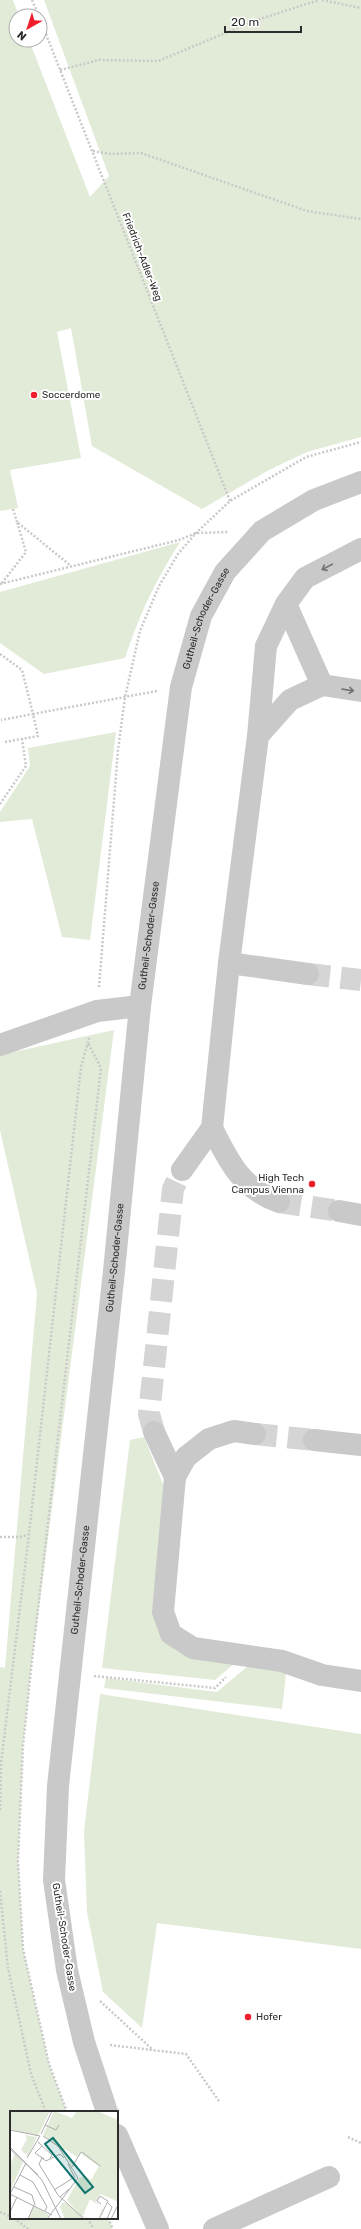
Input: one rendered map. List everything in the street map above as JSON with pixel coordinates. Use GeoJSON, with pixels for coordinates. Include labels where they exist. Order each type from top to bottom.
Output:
{"type":"FeatureCollection","features":[{"type":"Feature","properties":{"kind":"street","name":"Gutheil-Schoder-Gasse"},"geometry":{"type":"LineString","coordinates":[[107,2111],[84,2042],[67,1972],[54,1880],[58,1786],[113,1278],[140,1006],[181,687],[201,616],[225,572],[262,531],[314,500],[361,482]]}},
{"type":"Feature","properties":{"kind":"street"},"geometry":{"type":"LineString","coordinates":[[182,1170],[212,1128],[229,963],[258,736],[266,646],[286,604],[305,578],[361,549]]}},
{"type":"Feature","properties":{"kind":"street"},"geometry":{"type":"LineString","coordinates":[[286,604],[322,685]]}},
{"type":"Feature","properties":{"kind":"street"},"geometry":{"type":"LineString","coordinates":[[258,736],[290,700],[322,685],[361,691]]}},
{"type":"Feature","properties":{"kind":"street"},"geometry":{"type":"LineString","coordinates":[[229,963],[308,974]]}},
{"type":"Feature","properties":{"kind":"street"},"geometry":{"type":"LineString","coordinates":[[0,1045],[97,1011],[140,1006]]}},
{"type":"Feature","properties":{"kind":"street"},"geometry":{"type":"LineString","coordinates":[[212,1128],[228,1160],[241,1179],[270,1198],[279,1202]]}},
{"type":"Feature","properties":{"kind":"street"},"geometry":{"type":"LineString","coordinates":[[339,1212],[361,1215]]}},
{"type":"Feature","properties":{"kind":"street"},"geometry":{"type":"LineString","coordinates":[[255,1434],[234,1431],[209,1439],[186,1457],[175,1477],[163,1612],[171,1634],[193,1648],[282,1661],[322,1675],[361,1681]]}},
{"type":"Feature","properties":{"kind":"street"},"geometry":{"type":"LineString","coordinates":[[154,1432],[175,1477]]}},
{"type":"Feature","properties":{"kind":"street"},"geometry":{"type":"LineString","coordinates":[[314,1440],[361,1445]]}},
{"type":"Feature","properties":{"kind":"street"},"geometry":{"type":"LineString","coordinates":[[118,2137],[158,2229]]}},
{"type":"Feature","properties":{"kind":"street"},"geometry":{"type":"LineString","coordinates":[[214,2229],[329,2177]]}},
{"type":"Feature","properties":{"kind":"path"},"geometry":{"type":"LineString","coordinates":[[60,70],[99,60],[158,61],[257,20],[319,0]]}},
{"type":"Feature","properties":{"kind":"path"},"geometry":{"type":"LineString","coordinates":[[322,0],[361,8]]}},
{"type":"Feature","properties":{"kind":"path","name":"Friedrich-Adler-Weg"},"geometry":{"type":"LineString","coordinates":[[48,39],[230,501]]}},
{"type":"Feature","properties":{"kind":"path"},"geometry":{"type":"LineString","coordinates":[[92,151],[111,154],[141,153],[307,211],[361,219]]}},
{"type":"Feature","properties":{"kind":"path"},"geometry":{"type":"LineString","coordinates":[[0,1810],[1,1763],[29,1534],[81,1067],[97,1011],[118,750],[125,697],[140,631],[159,586],[178,554],[196,533],[230,501],[306,457],[361,442]]}},
{"type":"Feature","properties":{"kind":"path"},"geometry":{"type":"LineString","coordinates":[[1,584],[26,552],[13,509]]}},
{"type":"Feature","properties":{"kind":"path"},"geometry":{"type":"LineString","coordinates":[[17,522],[72,566]]}},
{"type":"Feature","properties":{"kind":"path"},"geometry":{"type":"LineString","coordinates":[[1,584],[179,540],[196,533],[262,531]]}},
{"type":"Feature","properties":{"kind":"path"},"geometry":{"type":"LineString","coordinates":[[0,654],[22,670],[38,736],[5,742]]}},
{"type":"Feature","properties":{"kind":"path"},"geometry":{"type":"LineString","coordinates":[[1,720],[181,687]]}},
{"type":"Feature","properties":{"kind":"path"},"geometry":{"type":"LineString","coordinates":[[0,804],[26,766],[22,739]]}},
{"type":"Feature","properties":{"kind":"path"},"geometry":{"type":"LineString","coordinates":[[67,2111],[49,2064],[23,1949],[18,1861],[23,1746],[31,1669],[101,1068],[88,1042]]}},
{"type":"Feature","properties":{"kind":"path"},"geometry":{"type":"LineString","coordinates":[[0,1536],[20,1537],[29,1534]]}},
{"type":"Feature","properties":{"kind":"path"},"geometry":{"type":"LineString","coordinates":[[70,1674],[215,1688],[248,1656]]}},
{"type":"Feature","properties":{"kind":"path"},"geometry":{"type":"LineString","coordinates":[[0,1891],[8,1968],[31,2074],[46,2111]]}},
{"type":"Feature","properties":{"kind":"path"},"geometry":{"type":"LineString","coordinates":[[96,1997],[154,2050]]}},
{"type":"Feature","properties":{"kind":"path"},"geometry":{"type":"LineString","coordinates":[[84,2042],[186,2054],[218,2101]]}},
{"type":"Feature","properties":{"kind":"path"},"geometry":{"type":"LineString","coordinates":[[348,2138],[361,2143]]}},
{"type":"Feature","properties":{"kind":"path"},"geometry":{"type":"LineString","coordinates":[[0,2212],[10,2216]]}},
{"type":"Feature","properties":{"kind":"path"},"geometry":{"type":"LineString","coordinates":[[15,2219],[28,2229]]}},
{"type":"Feature","properties":{"kind":"path"},"geometry":{"type":"LineString","coordinates":[[88,2219],[93,2229]]}},
{"type":"Feature","properties":{"kind":"path"},"geometry":{"type":"LineString","coordinates":[[108,2219],[112,2229]]}},
{"type":"Feature","properties":{"kind":"green space"},"geometry":{"type":"Polygon","coordinates":[[[0,0],[13,0],[16,8],[8,8],[8,48],[32,48],[90,197],[109,176],[44,0],[361,0],[361,437],[307,452],[269,470],[202,509],[92,446],[71,328],[57,332],[81,458],[10,470],[18,508],[0,511],[0,0]]]}},
{"type":"Feature","properties":{"kind":"green space"},"geometry":{"type":"Polygon","coordinates":[[[180,542],[149,598],[136,627],[125,658],[44,674],[0,643],[0,592],[180,542]]]}},
{"type":"Feature","properties":{"kind":"green space"},"geometry":{"type":"Polygon","coordinates":[[[116,732],[90,940],[62,937],[32,819],[0,822],[0,812],[30,766],[28,748],[116,732]]]}},
{"type":"Feature","properties":{"kind":"green space"},"geometry":{"type":"Polygon","coordinates":[[[114,1030],[31,1669],[23,1746],[18,1861],[23,1949],[49,2064],[67,2111],[10,2111],[10,2219],[108,2219],[113,2229],[0,2229],[0,1667],[5,1668],[37,1293],[0,1130],[0,1055],[114,1030]]]}},
{"type":"Feature","properties":{"kind":"green space"},"geometry":{"type":"Polygon","coordinates":[[[144,1437],[165,1489],[159,1633],[167,1643],[184,1655],[202,1660],[235,1663],[215,1680],[102,1668],[130,1440],[144,1437]]]}},
{"type":"Feature","properties":{"kind":"green space"},"geometry":{"type":"Polygon","coordinates":[[[249,1665],[281,1670],[286,1674],[282,1709],[104,1688],[106,1678],[217,1692],[249,1665]]]}},
{"type":"Feature","properties":{"kind":"green space"},"geometry":{"type":"Polygon","coordinates":[[[100,1694],[361,1734],[361,1949],[157,1923],[142,2028],[103,1992],[87,1912],[84,1832],[100,1694]]]}},
{"type":"Feature","properties":{"kind":"tunnel"},"geometry":{"type":"LineString","coordinates":[[308,974],[361,980]]}},
{"type":"Feature","properties":{"kind":"tunnel"},"geometry":{"type":"LineString","coordinates":[[154,1432],[149,1414],[173,1189],[182,1170]]}},
{"type":"Feature","properties":{"kind":"tunnel"},"geometry":{"type":"LineString","coordinates":[[279,1202],[339,1211]]}},
{"type":"Feature","properties":{"kind":"tunnel"},"geometry":{"type":"LineString","coordinates":[[255,1434],[314,1440]]}},
{"type":"Feature","properties":{"kind":"place","name":"Soccerdome"},"geometry":{"type":"Point","coordinates":[34,395]}},
{"type":"Feature","properties":{"kind":"place","name":"High Tech Campus Vienna"},"geometry":{"type":"Point","coordinates":[312,1184]}},
{"type":"Feature","properties":{"kind":"place","name":"Hofer"},"geometry":{"type":"Point","coordinates":[248,2017]}}]}
